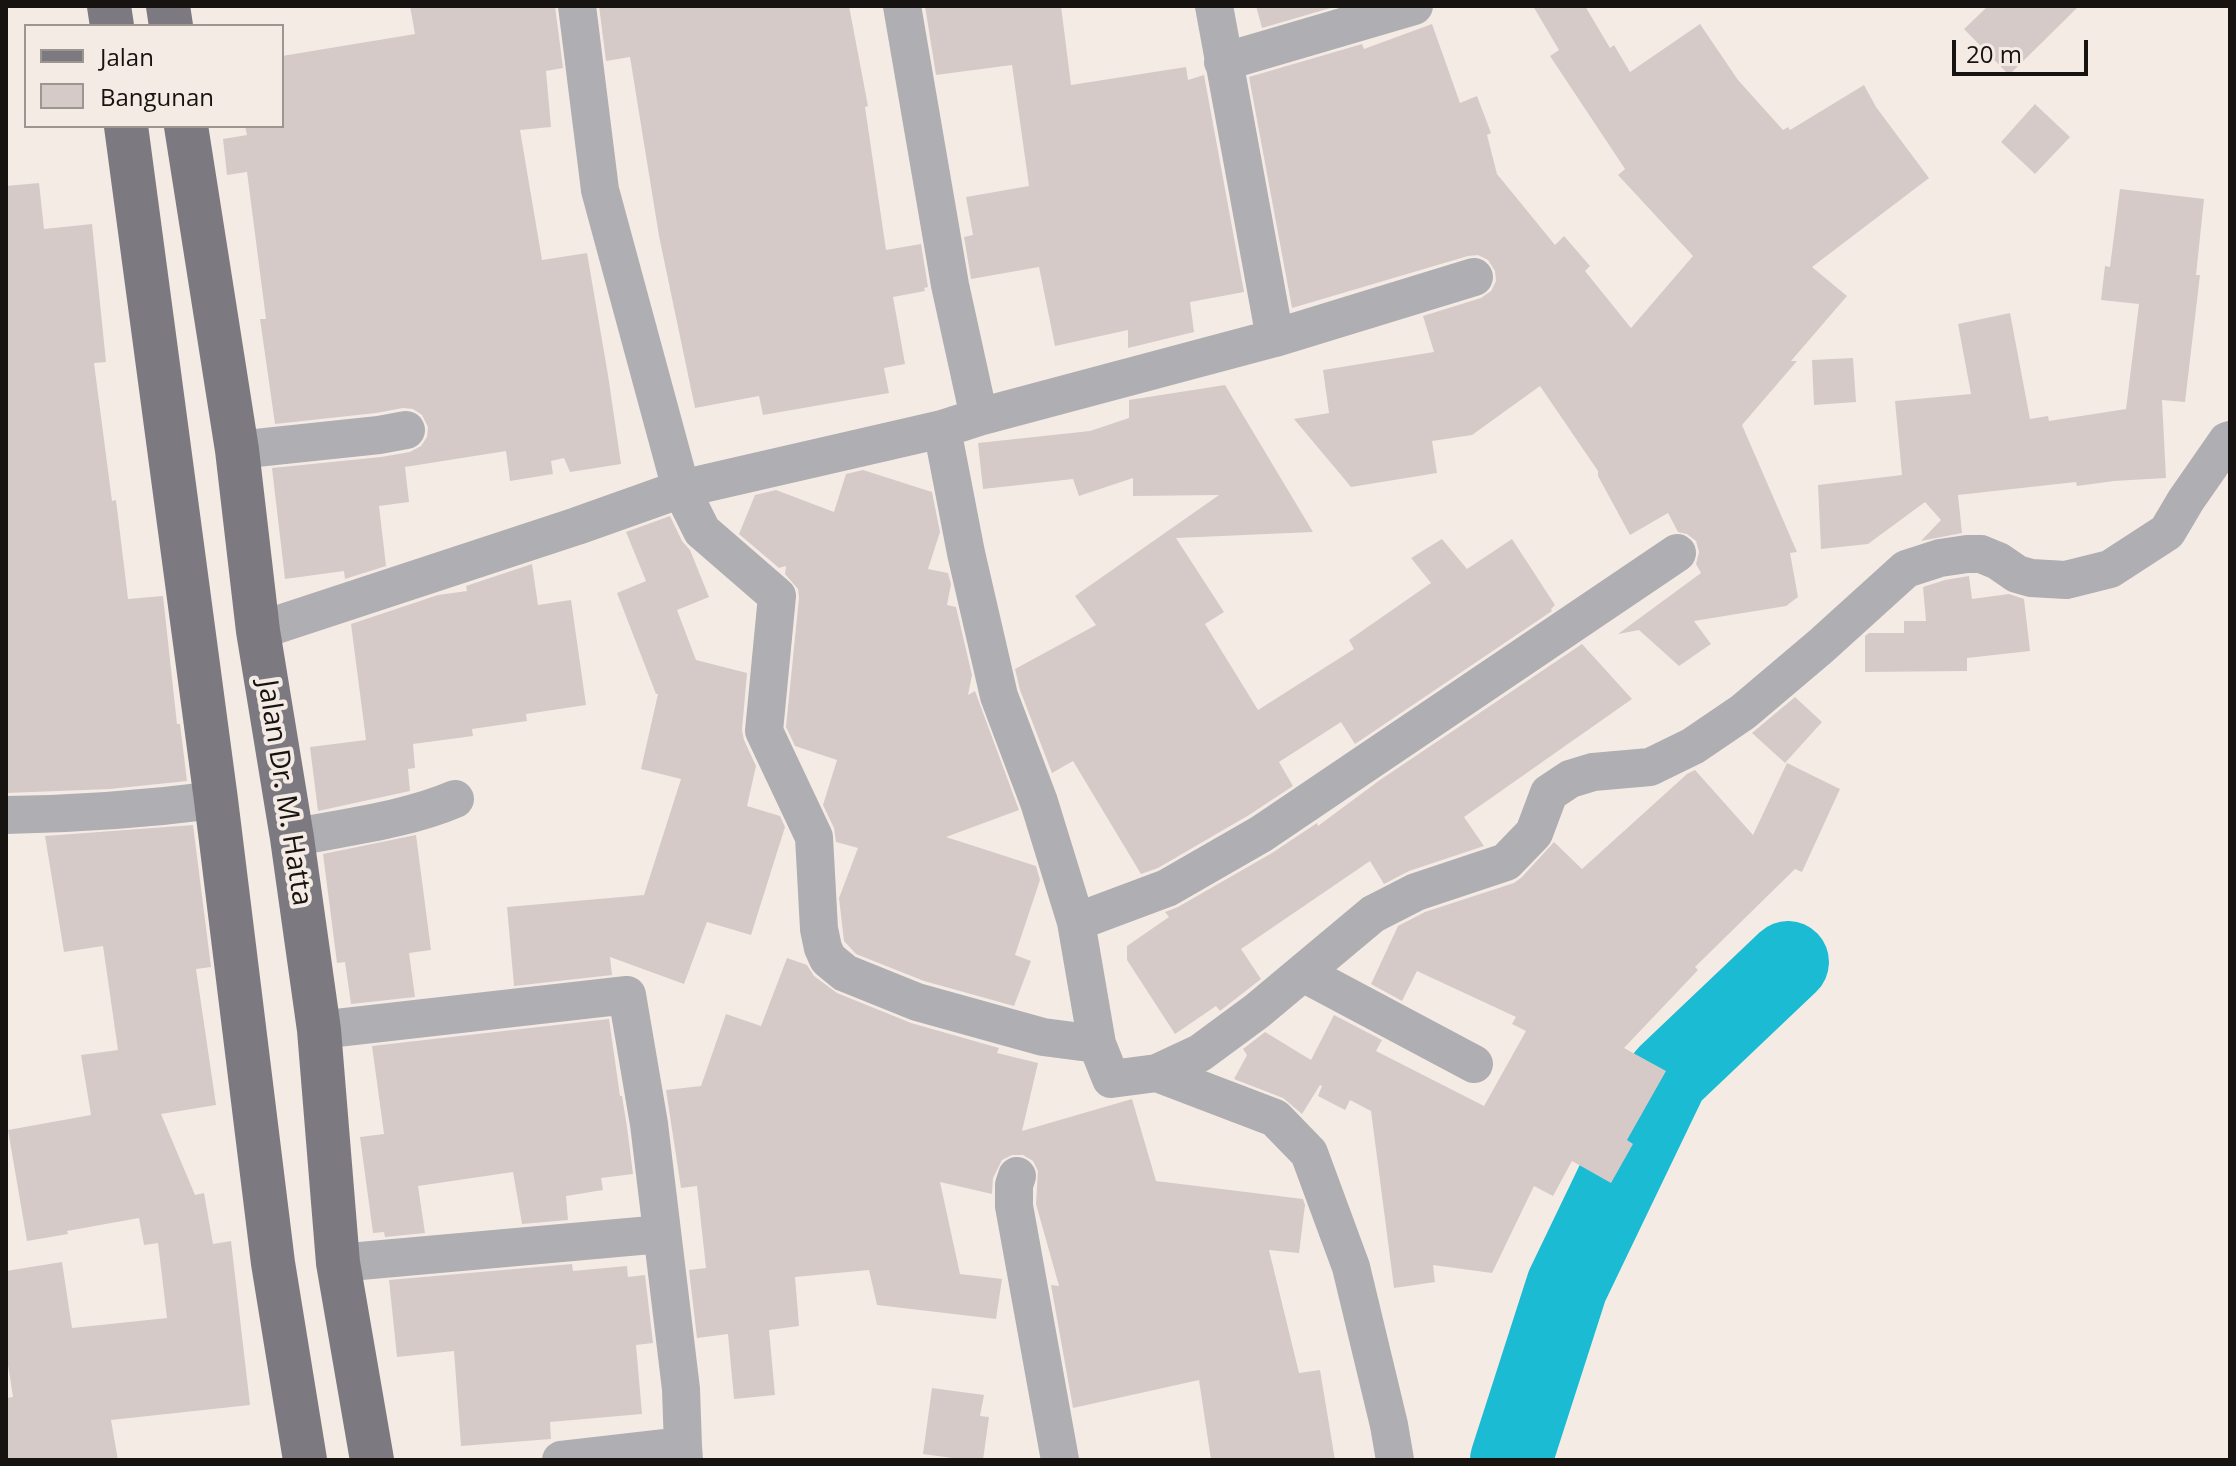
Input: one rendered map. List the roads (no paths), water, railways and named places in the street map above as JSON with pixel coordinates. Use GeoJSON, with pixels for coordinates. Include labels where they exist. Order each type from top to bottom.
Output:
{"type":"FeatureCollection","features":[{"type":"Feature","properties":{"kind":"main road"},"geometry":{"type":"LineString","coordinates":[[126,128],[216,800],[273,1263],[305,1460]]}},
{"type":"Feature","properties":{"kind":"main road","name":"Jalan Dr. M. Hatta"},"geometry":{"type":"LineString","coordinates":[[186,128],[237,450],[258,631],[319,1030],[338,1263],[372,1460]]}},
{"type":"Feature","properties":{"kind":"street"},"geometry":{"type":"LineString","coordinates":[[577,6],[600,190],[681,489],[702,531],[777,596],[764,731],[814,837],[819,929],[828,959],[845,973],[917,1002],[1043,1037],[1097,1044]]}},
{"type":"Feature","properties":{"kind":"street"},"geometry":{"type":"LineString","coordinates":[[902,6],[950,285],[979,417]]}},
{"type":"Feature","properties":{"kind":"street"},"geometry":{"type":"LineString","coordinates":[[1214,6],[1275,338]]}},
{"type":"Feature","properties":{"kind":"street"},"geometry":{"type":"LineString","coordinates":[[1223,62],[1414,6]]}},
{"type":"Feature","properties":{"kind":"street"},"geometry":{"type":"LineString","coordinates":[[258,631],[681,489],[942,429],[1275,338],[1474,277]]}},
{"type":"Feature","properties":{"kind":"street"},"geometry":{"type":"LineString","coordinates":[[942,429],[966,553],[999,696],[1039,802],[1076,922],[1097,1044],[1111,1079],[1157,1073],[1200,1053],[1373,914],[1416,892],[1506,862],[1534,833],[1549,793],[1570,779],[1593,772],[1650,767],[1705,738],[1754,703],[1906,569],[1940,558],[1967,554],[1981,554],[2017,574],[2031,578],[2066,580],[2110,569],[2167,532],[2186,500],[2230,440]]}},
{"type":"Feature","properties":{"kind":"street"},"geometry":{"type":"LineString","coordinates":[[237,450],[406,430]]}},
{"type":"Feature","properties":{"kind":"street"},"geometry":{"type":"LineString","coordinates":[[1076,922],[1167,888],[1261,834],[1677,553]]}},
{"type":"Feature","properties":{"kind":"street"},"geometry":{"type":"LineString","coordinates":[[292,838],[439,806],[455,799]]}},
{"type":"Feature","properties":{"kind":"street"},"geometry":{"type":"LineString","coordinates":[[6,815],[157,808],[216,800]]}},
{"type":"Feature","properties":{"kind":"street"},"geometry":{"type":"LineString","coordinates":[[1303,973],[1474,1064]]}},
{"type":"Feature","properties":{"kind":"street"},"geometry":{"type":"LineString","coordinates":[[319,1030],[627,995],[649,1124],[681,1389],[683,1453],[561,1460]]}},
{"type":"Feature","properties":{"kind":"street"},"geometry":{"type":"LineString","coordinates":[[1157,1073],[1275,1118],[1309,1153],[1351,1267],[1395,1460]]}},
{"type":"Feature","properties":{"kind":"street"},"geometry":{"type":"LineString","coordinates":[[1017,1176],[1014,1206],[1060,1460]]}},
{"type":"Feature","properties":{"kind":"street"},"geometry":{"type":"LineString","coordinates":[[338,1263],[662,1234]]}},
{"type":"Feature","properties":{"kind":"waterway"},"geometry":{"type":"LineString","coordinates":[[1511,1460],[1567,1286],[1668,1076],[1788,962]]}}]}
